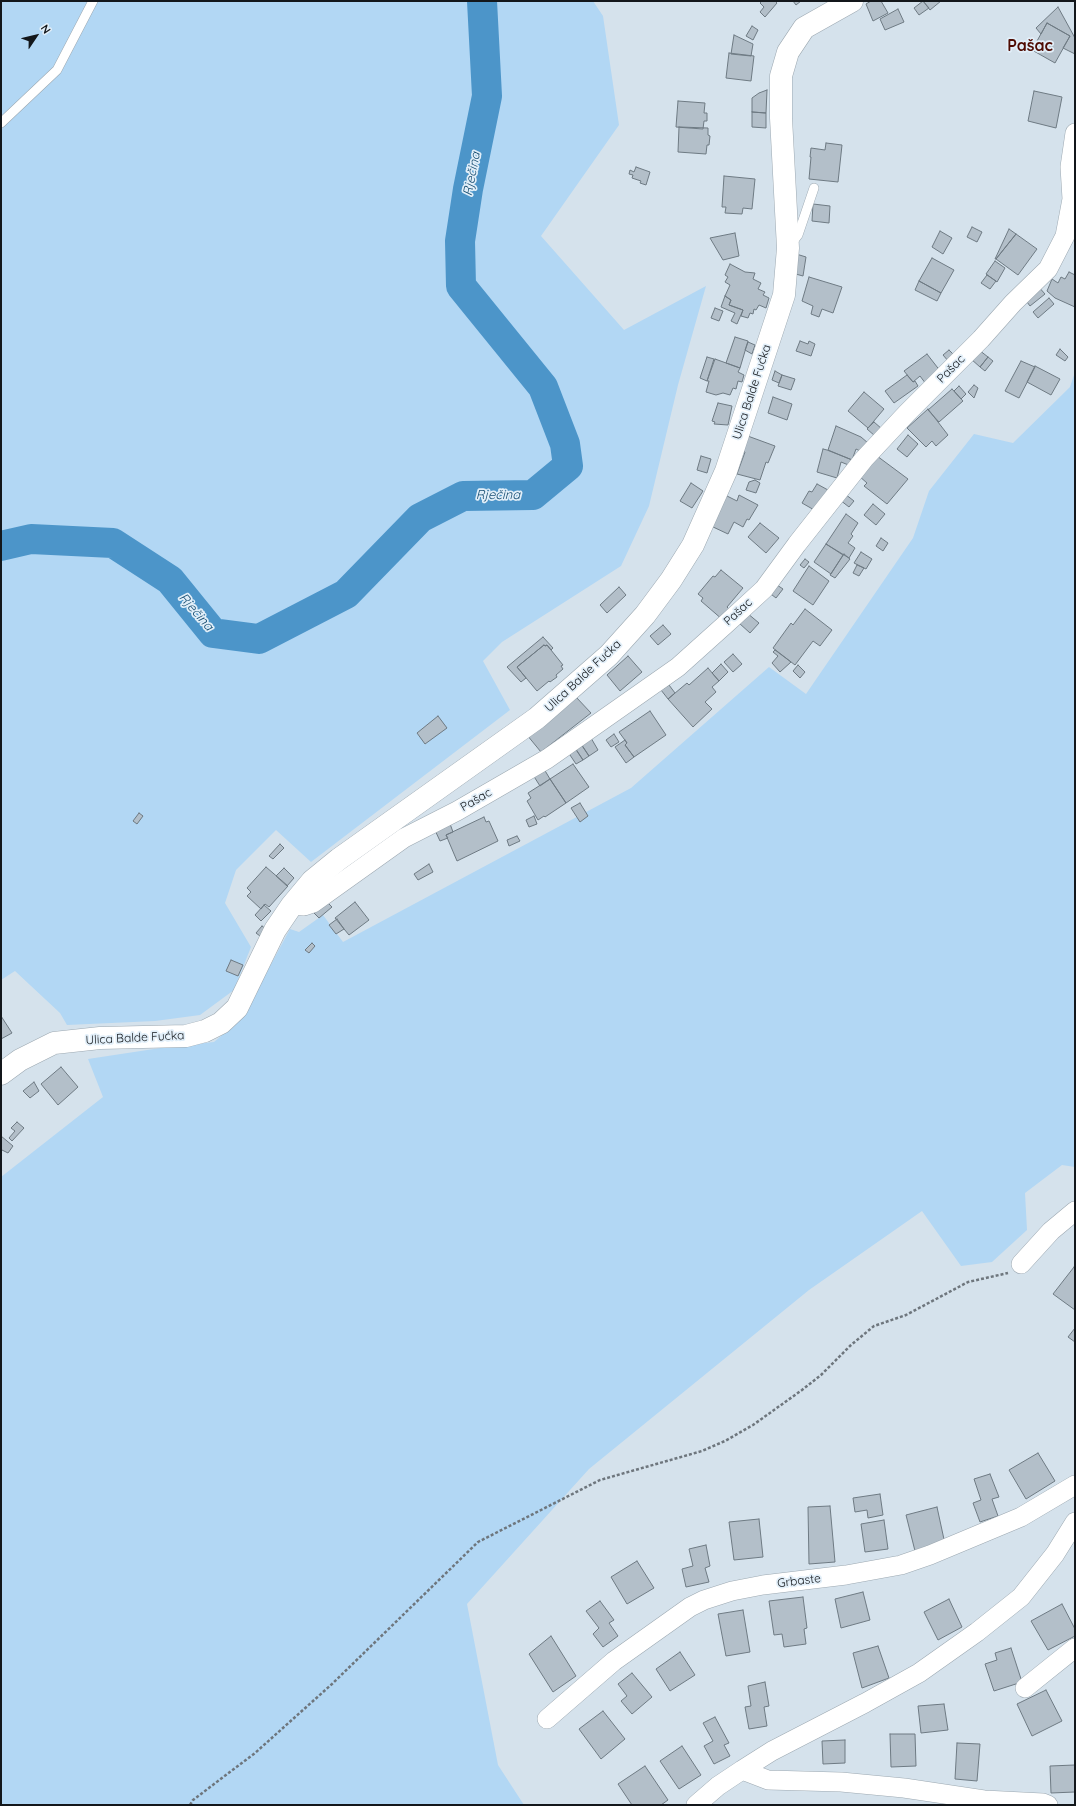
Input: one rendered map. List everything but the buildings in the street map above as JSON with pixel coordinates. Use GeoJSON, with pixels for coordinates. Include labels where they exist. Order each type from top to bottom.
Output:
{"type":"FeatureCollection","features":[{"type":"Feature","properties":{"kind":"main road","name":"Ulica Balde Fućka"},"geometry":{"type":"LineString","coordinates":[[1,1074],[20,1060],[54,1043],[100,1038],[186,1036],[205,1031],[221,1023],[237,1008],[275,930],[292,905],[312,881],[339,859],[537,718],[609,654],[645,615],[671,580],[693,545],[726,471],[784,296],[788,248],[781,118],[781,76],[788,52],[804,28],[852,1]]}},
{"type":"Feature","properties":{"kind":"street","name":"Pašac"},"geometry":{"type":"LineString","coordinates":[[292,905],[304,906],[313,903],[404,838],[456,811],[547,759],[678,667],[764,589],[801,538],[864,459],[907,413],[981,340],[1013,303],[1048,269],[1065,236],[1073,194],[1070,167],[1075,133]]}},
{"type":"Feature","properties":{"kind":"street"},"geometry":{"type":"LineString","coordinates":[[1021,1264],[1051,1231],[1075,1211]]}},
{"type":"Feature","properties":{"kind":"street","name":"Grbaste"},"geometry":{"type":"LineString","coordinates":[[546,1718],[614,1661],[690,1607],[704,1600],[732,1591],[763,1585],[846,1575],[901,1565],[930,1555],[1021,1517],[1075,1485]]}},
{"type":"Feature","properties":{"kind":"street"},"geometry":{"type":"LineString","coordinates":[[696,1805],[718,1786],[772,1751],[865,1704],[919,1673],[977,1632],[1021,1597],[1056,1554],[1075,1522]]}},
{"type":"Feature","properties":{"kind":"street"},"geometry":{"type":"LineString","coordinates":[[1024,1688],[1075,1648]]}},
{"type":"Feature","properties":{"kind":"street"},"geometry":{"type":"LineString","coordinates":[[742,1770],[768,1780],[841,1782],[904,1788],[984,1800],[1043,1803],[1048,1805]]}},
{"type":"Feature","properties":{"kind":"lane"},"geometry":{"type":"LineString","coordinates":[[1,123],[56,70],[93,1]]}},
{"type":"Feature","properties":{"kind":"lane"},"geometry":{"type":"LineString","coordinates":[[788,248],[798,235],[814,188]]}},
{"type":"Feature","properties":{"kind":"path"},"geometry":{"type":"LineString","coordinates":[[190,1805],[193,1800],[255,1753],[326,1689],[478,1542],[600,1480],[702,1450],[725,1441],[753,1425],[802,1390],[821,1375],[851,1345],[874,1326],[906,1315],[968,1282],[1006,1275],[1021,1264]]}},
{"type":"Feature","properties":{"kind":"shaded area"},"geometry":{"type":"Polygon","coordinates":[[[1,1],[593,1],[603,16],[619,125],[541,236],[624,330],[706,286],[678,385],[649,506],[621,566],[502,642],[483,661],[510,710],[311,862],[276,830],[236,870],[225,903],[251,947],[234,990],[200,1015],[155,1021],[67,1025],[60,1013],[15,971],[1,980],[1,1]]]}},
{"type":"Feature","properties":{"kind":"shaded area"},"geometry":{"type":"Polygon","coordinates":[[[1075,372],[1075,1167],[1062,1165],[1025,1193],[1027,1230],[992,1262],[961,1266],[922,1211],[809,1290],[589,1469],[467,1604],[498,1765],[524,1805],[1,1805],[1,1177],[103,1097],[88,1059],[167,1047],[214,1042],[242,1018],[290,929],[299,932],[323,915],[343,942],[631,788],[769,667],[806,694],[913,538],[929,491],[974,434],[1013,443],[1070,387],[1075,372]]]}},
{"type":"Feature","properties":{"kind":"waterway","name":"Rječina"},"geometry":{"type":"LineString","coordinates":[[1,546],[31,539],[113,543],[170,580],[213,633],[259,639],[346,594],[420,518],[463,496],[533,495],[568,466],[565,444],[543,387],[461,286],[460,241],[468,189],[487,96],[482,1]]}},
{"type":"Feature","properties":{"kind":"district","name":"Pašac"},"geometry":{"type":"Point","coordinates":[1030,46]}}]}
